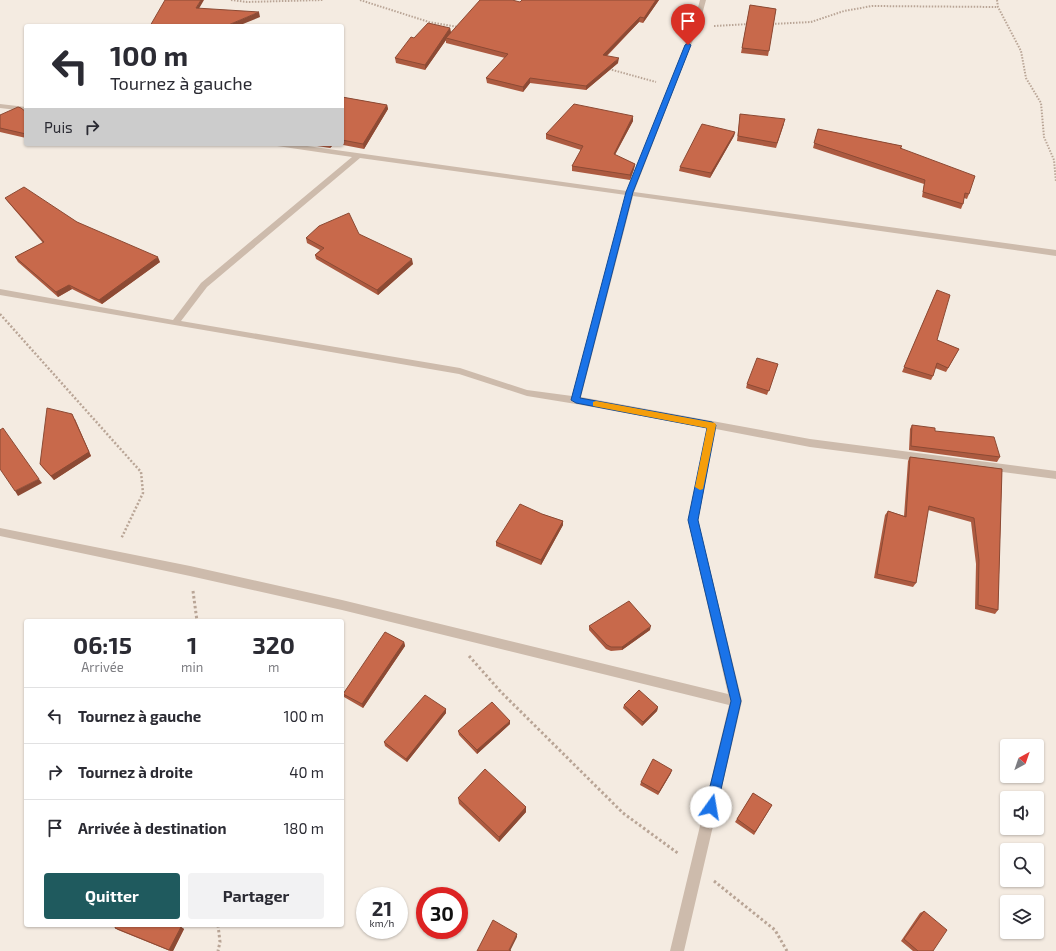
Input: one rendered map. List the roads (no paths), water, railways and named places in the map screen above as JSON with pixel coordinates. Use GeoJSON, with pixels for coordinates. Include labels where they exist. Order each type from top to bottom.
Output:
{"type":"FeatureCollection","features":[{"type":"Feature","properties":{"kind":"street"},"geometry":{"type":"LineString","coordinates":[[576,400],[630,192],[694,31],[703,0]]}},
{"type":"Feature","properties":{"kind":"street"},"geometry":{"type":"LineString","coordinates":[[0,106],[24,109]]}},
{"type":"Feature","properties":{"kind":"street"},"geometry":{"type":"LineString","coordinates":[[292,146],[630,192],[1056,253]]}},
{"type":"Feature","properties":{"kind":"street"},"geometry":{"type":"LineString","coordinates":[[175,323],[204,285],[358,155]]}},
{"type":"Feature","properties":{"kind":"street"},"geometry":{"type":"LineString","coordinates":[[0,292],[460,371],[527,394],[576,400],[810,443],[1056,475]]}},
{"type":"Feature","properties":{"kind":"street"},"geometry":{"type":"LineString","coordinates":[[677,951],[736,701],[693,520],[712,425]]}},
{"type":"Feature","properties":{"kind":"street"},"geometry":{"type":"LineString","coordinates":[[0,532],[190,571],[446,630],[736,701]]}}]}
